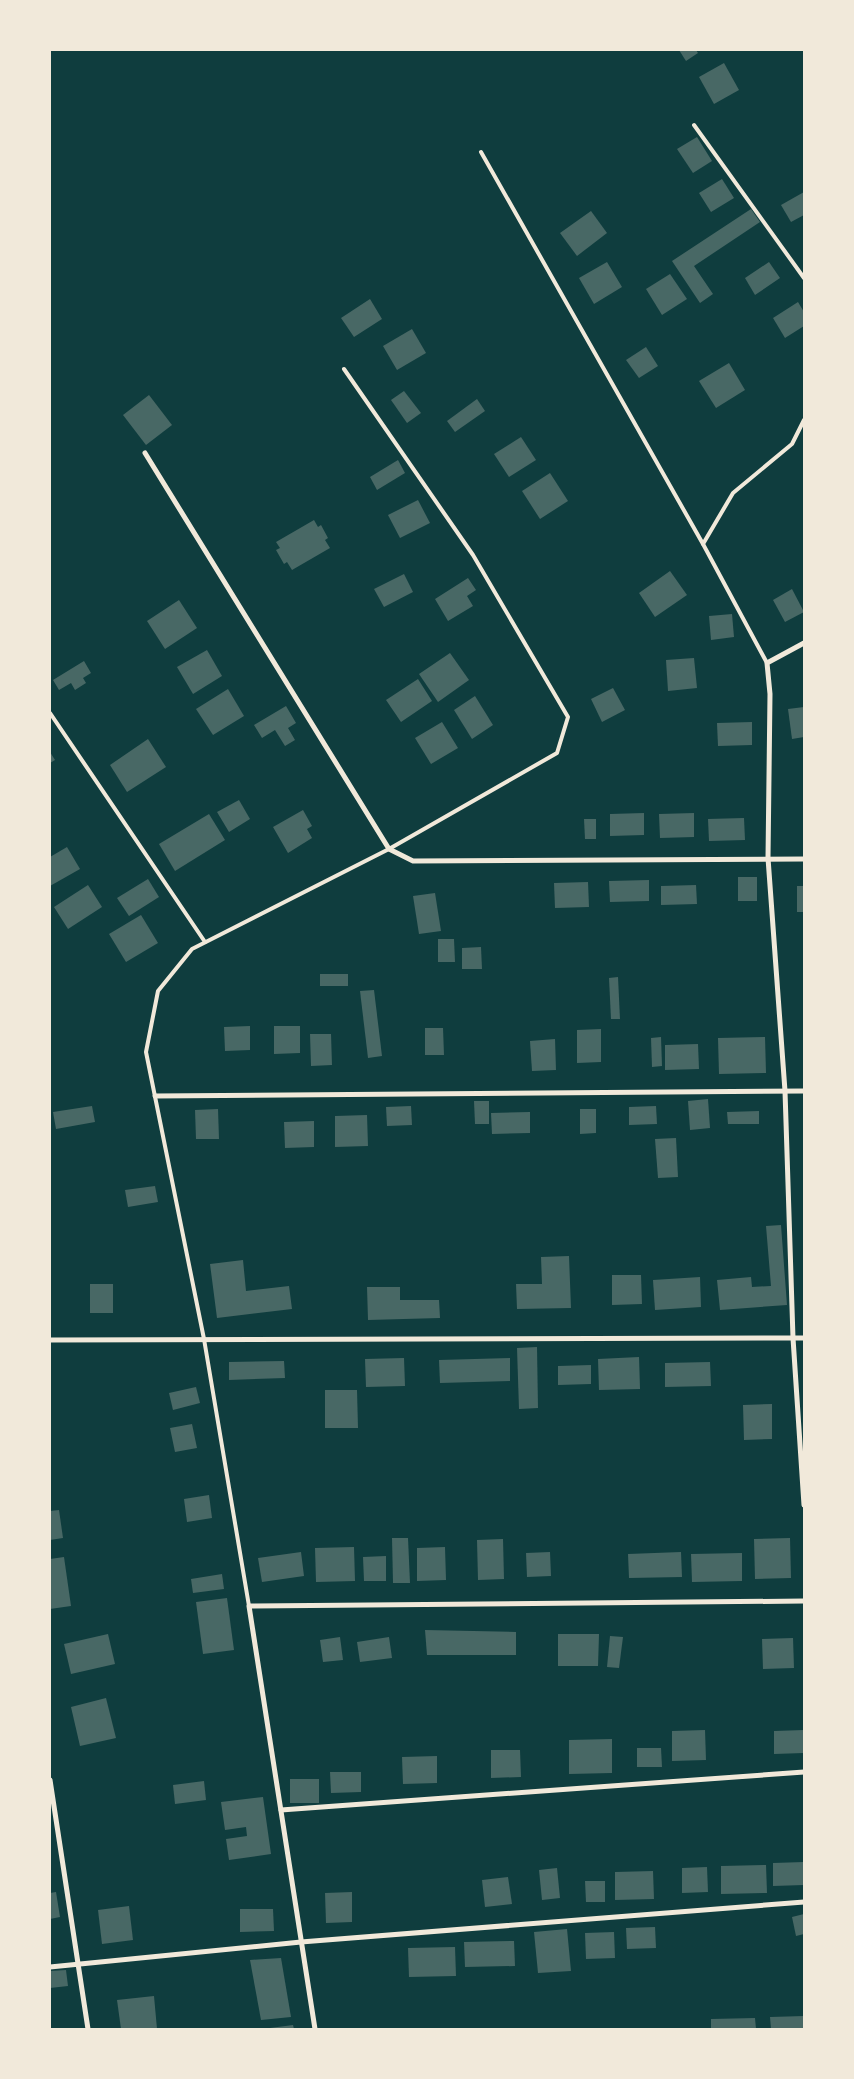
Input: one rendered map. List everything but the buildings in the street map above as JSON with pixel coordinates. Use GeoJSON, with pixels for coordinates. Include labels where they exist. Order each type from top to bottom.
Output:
{"type":"FeatureCollection","features":[{"type":"Feature","properties":{"kind":"street"},"geometry":{"type":"LineString","coordinates":[[145,453],[389,849],[413,861],[804,859]]}},
{"type":"Feature","properties":{"kind":"street"},"geometry":{"type":"LineString","coordinates":[[804,643],[767,663],[770,694],[768,858],[784,1091],[793,1338],[804,1505]]}},
{"type":"Feature","properties":{"kind":"street"},"geometry":{"type":"LineString","coordinates":[[155,1096],[804,1091]]}},
{"type":"Feature","properties":{"kind":"street"},"geometry":{"type":"LineString","coordinates":[[50,1340],[804,1338]]}},
{"type":"Feature","properties":{"kind":"street"},"geometry":{"type":"LineString","coordinates":[[315,2029],[249,1606],[804,1601]]}},
{"type":"Feature","properties":{"kind":"street"},"geometry":{"type":"LineString","coordinates":[[281,1810],[804,1772]]}},
{"type":"Feature","properties":{"kind":"street"},"geometry":{"type":"LineString","coordinates":[[50,1780],[88,2029]]}},
{"type":"Feature","properties":{"kind":"street"},"geometry":{"type":"LineString","coordinates":[[50,1967],[301,1942],[804,1902]]}},
{"type":"Feature","properties":{"kind":"lane"},"geometry":{"type":"LineString","coordinates":[[694,125],[804,278]]}},
{"type":"Feature","properties":{"kind":"lane"},"geometry":{"type":"LineString","coordinates":[[481,152],[703,544],[767,663]]}},
{"type":"Feature","properties":{"kind":"lane"},"geometry":{"type":"LineString","coordinates":[[249,1606],[204,1339],[146,1052],[158,992],[192,949],[389,849],[557,753],[568,717],[473,555],[344,369]]}},
{"type":"Feature","properties":{"kind":"lane"},"geometry":{"type":"LineString","coordinates":[[703,544],[733,493],[792,444],[804,420]]}},
{"type":"Feature","properties":{"kind":"lane"},"geometry":{"type":"LineString","coordinates":[[50,713],[205,942]]}}]}
